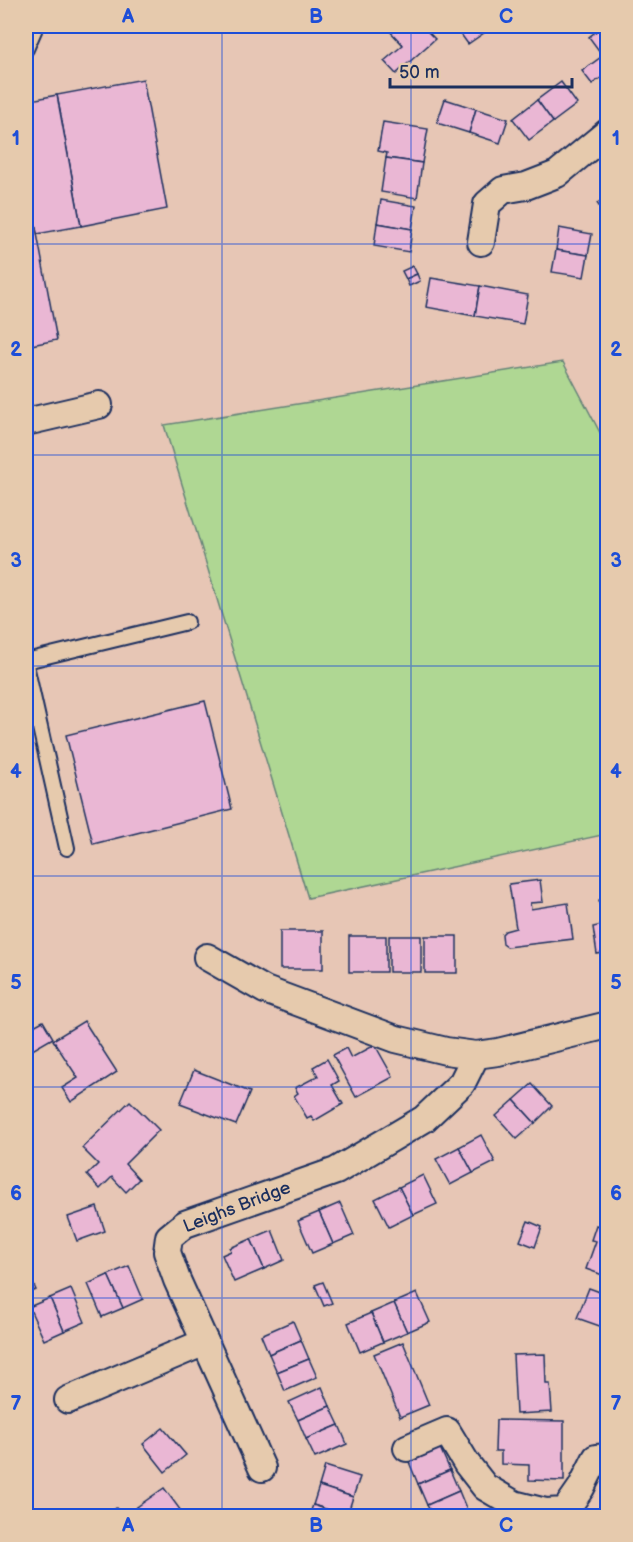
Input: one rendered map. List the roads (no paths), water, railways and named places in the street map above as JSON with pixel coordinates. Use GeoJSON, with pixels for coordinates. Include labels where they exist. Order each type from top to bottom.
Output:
{"type":"FeatureCollection","features":[{"type":"Feature","properties":{"kind":"street"},"geometry":{"type":"LineString","coordinates":[[481,242],[487,204],[503,190],[526,186],[557,174],[608,132]]}},
{"type":"Feature","properties":{"kind":"street"},"geometry":{"type":"LineString","coordinates":[[26,422],[99,405]]}},
{"type":"Feature","properties":{"kind":"street"},"geometry":{"type":"LineString","coordinates":[[207,957],[265,990],[396,1039],[446,1051],[476,1055],[498,1052],[608,1025]]}},
{"type":"Feature","properties":{"kind":"street","name":"Leighs Bridge"},"geometry":{"type":"LineString","coordinates":[[261,1468],[167,1252],[169,1237],[185,1224],[336,1171],[424,1119],[462,1083],[476,1055]]}},
{"type":"Feature","properties":{"kind":"street"},"geometry":{"type":"LineString","coordinates":[[68,1400],[205,1342]]}},
{"type":"Feature","properties":{"kind":"street"},"geometry":{"type":"LineString","coordinates":[[407,1448],[447,1431],[467,1464],[485,1487],[514,1504],[546,1512],[565,1511],[581,1488],[596,1458],[608,1457]]}},
{"type":"Feature","properties":{"kind":"lane"},"geometry":{"type":"LineString","coordinates":[[26,49],[36,26]]}},
{"type":"Feature","properties":{"kind":"lane"},"geometry":{"type":"LineString","coordinates":[[67,848],[26,663],[187,622]]}}]}
